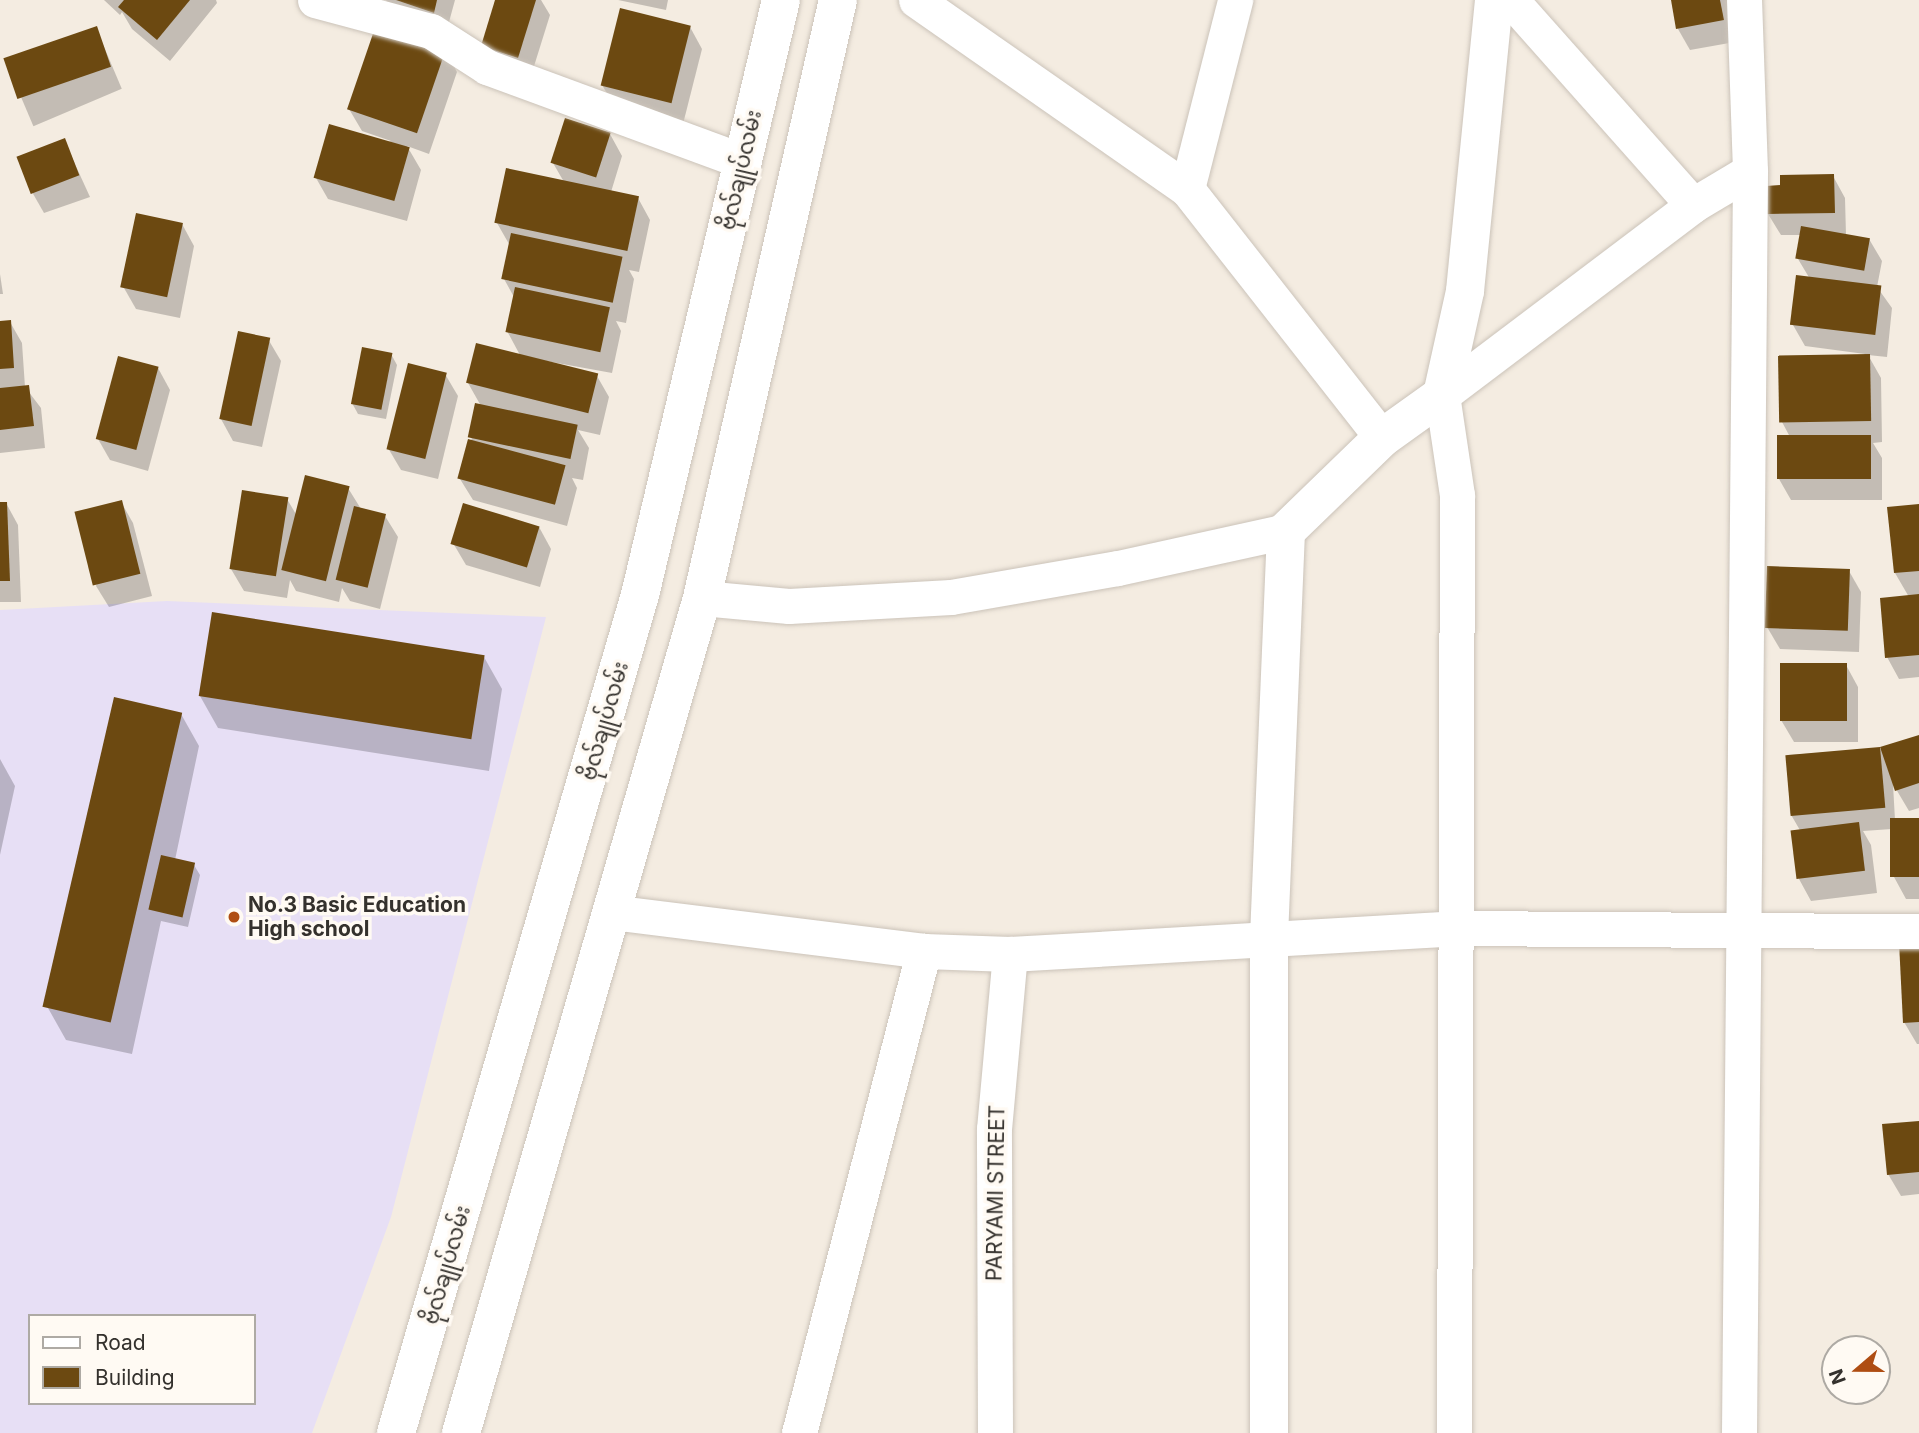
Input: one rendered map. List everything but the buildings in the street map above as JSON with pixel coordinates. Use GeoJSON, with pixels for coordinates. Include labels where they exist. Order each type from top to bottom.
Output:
{"type":"FeatureCollection","features":[{"type":"Feature","properties":{"kind":"main road","name":"ဗိုလ်ချုပ်လမ်း"},"geometry":{"type":"LineString","coordinates":[[396,1433],[640,595],[781,0]]}},
{"type":"Feature","properties":{"kind":"main road"},"geometry":{"type":"LineString","coordinates":[[461,1433],[702,598],[838,0]]}},
{"type":"Feature","properties":{"kind":"main road"},"geometry":{"type":"LineString","coordinates":[[1269,1433],[1269,937],[1286,531],[1382,438],[1442,395],[1465,291],[1494,0]]}},
{"type":"Feature","properties":{"kind":"street"},"geometry":{"type":"LineString","coordinates":[[315,0],[430,31],[487,67],[743,161]]}},
{"type":"Feature","properties":{"kind":"street"},"geometry":{"type":"LineString","coordinates":[[916,0],[1187,188],[1382,438]]}},
{"type":"Feature","properties":{"kind":"street"},"geometry":{"type":"LineString","coordinates":[[1187,188],[1235,0]]}},
{"type":"Feature","properties":{"kind":"street"},"geometry":{"type":"LineString","coordinates":[[1511,0],[1693,205]]}},
{"type":"Feature","properties":{"kind":"street"},"geometry":{"type":"LineString","coordinates":[[1739,1433],[1750,171],[1744,0]]}},
{"type":"Feature","properties":{"kind":"street"},"geometry":{"type":"LineString","coordinates":[[1454,1433],[1457,495],[1442,395],[1693,205],[1750,171]]}},
{"type":"Feature","properties":{"kind":"street"},"geometry":{"type":"LineString","coordinates":[[702,598],[789,606],[951,597],[1118,568],[1286,531]]}},
{"type":"Feature","properties":{"kind":"street"},"geometry":{"type":"LineString","coordinates":[[611,912],[924,951],[1010,954],[1455,928],[1919,931]]}},
{"type":"Feature","properties":{"kind":"street"},"geometry":{"type":"LineString","coordinates":[[799,1433],[924,951]]}},
{"type":"Feature","properties":{"kind":"street","name":"PARYAMI STREET"},"geometry":{"type":"LineString","coordinates":[[995,1433],[994,1129],[1010,954]]}},
{"type":"Feature","properties":{"kind":"shaded area","name":"No.3 Basic Education High school"},"geometry":{"type":"Polygon","coordinates":[[[167,601],[546,617],[391,1217],[312,1433],[0,1433],[0,610],[167,601]]]}},
{"type":"Feature","properties":{"kind":"place","name":"No.3 Basic Education High school"},"geometry":{"type":"Point","coordinates":[234,917]}}]}
